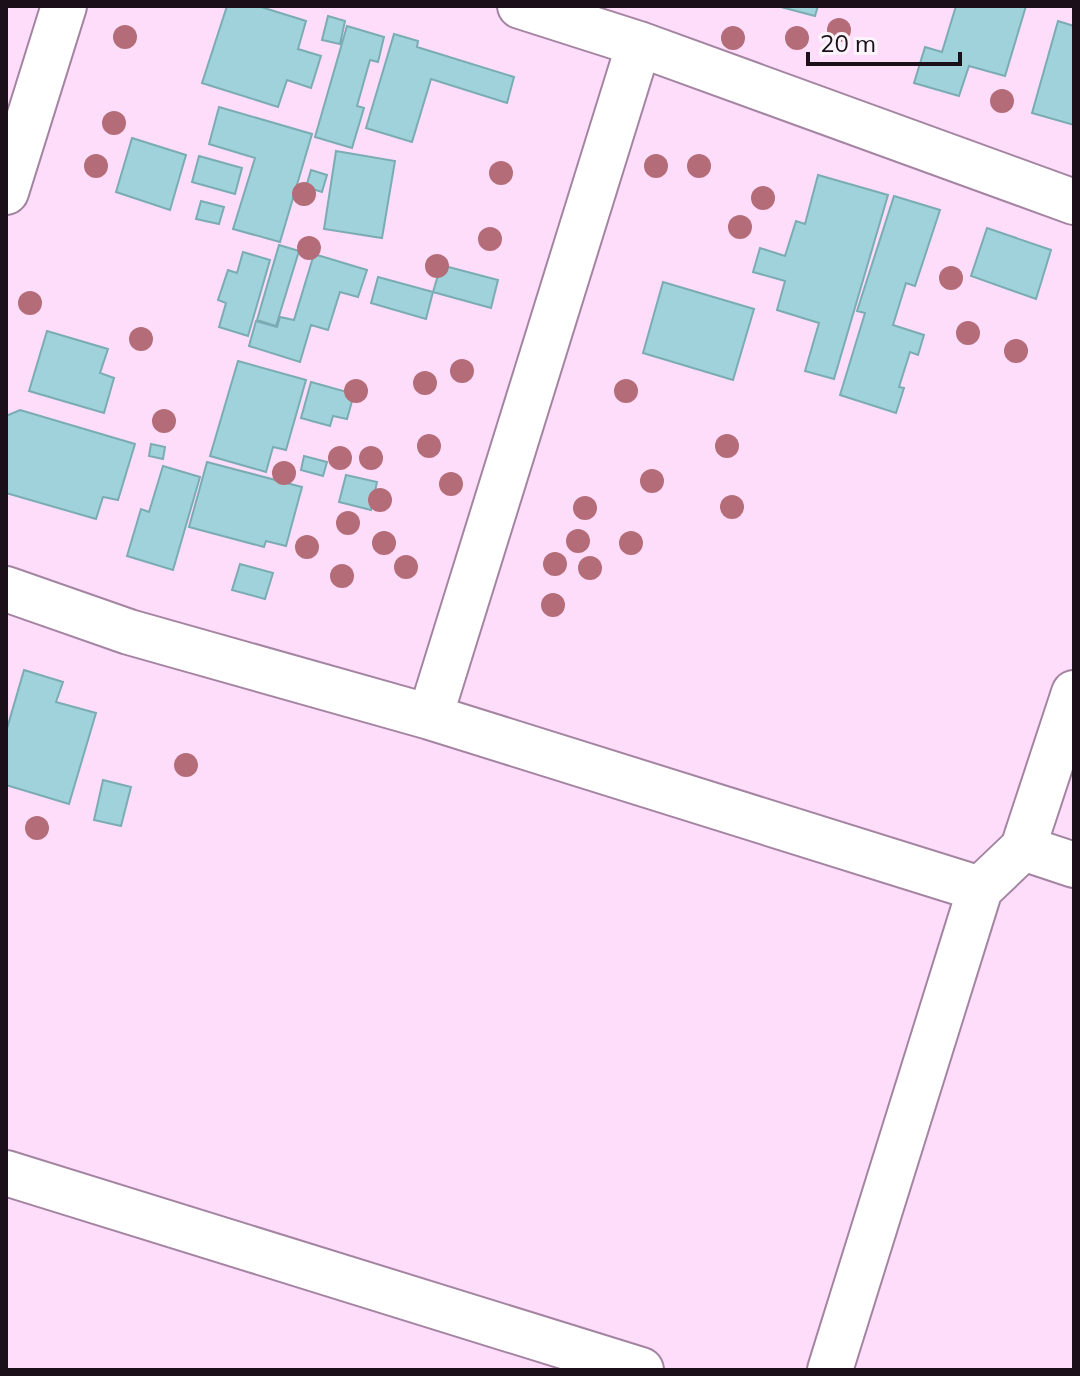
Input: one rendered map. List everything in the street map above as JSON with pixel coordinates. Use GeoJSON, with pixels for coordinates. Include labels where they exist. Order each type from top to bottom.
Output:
{"type":"FeatureCollection","features":[{"type":"Feature","properties":{"kind":"street"},"geometry":{"type":"LineString","coordinates":[[6,192],[64,6]]}},
{"type":"Feature","properties":{"kind":"street"},"geometry":{"type":"LineString","coordinates":[[520,6],[639,44],[1074,202]]}},
{"type":"Feature","properties":{"kind":"street"},"geometry":{"type":"LineString","coordinates":[[430,717],[639,44]]}},
{"type":"Feature","properties":{"kind":"street"},"geometry":{"type":"LineString","coordinates":[[6,589],[129,632],[430,717],[980,889]]}},
{"type":"Feature","properties":{"kind":"street"},"geometry":{"type":"LineString","coordinates":[[830,1370],[980,889],[1023,848],[1074,693]]}},
{"type":"Feature","properties":{"kind":"street"},"geometry":{"type":"LineString","coordinates":[[1023,848],[1074,865]]}},
{"type":"Feature","properties":{"kind":"street"},"geometry":{"type":"LineString","coordinates":[[6,1173],[641,1370]]}},
{"type":"Feature","properties":{"kind":"building"},"geometry":{"type":"Polygon","coordinates":[[[227,6],[258,6],[306,21],[298,49],[321,56],[311,88],[287,80],[278,107],[202,83],[227,6]]]}},
{"type":"Feature","properties":{"kind":"building"},"geometry":{"type":"Polygon","coordinates":[[[777,6],[818,6],[815,16],[777,6]]]}},
{"type":"Feature","properties":{"kind":"building"},"geometry":{"type":"Polygon","coordinates":[[[956,6],[1026,6],[1005,76],[969,66],[959,96],[914,83],[925,47],[942,52],[956,6]]]}},
{"type":"Feature","properties":{"kind":"building"},"geometry":{"type":"Polygon","coordinates":[[[328,16],[345,21],[340,44],[322,40],[328,16]]]}},
{"type":"Feature","properties":{"kind":"building"},"geometry":{"type":"Polygon","coordinates":[[[1058,21],[1074,26],[1074,125],[1032,113],[1058,21]]]}},
{"type":"Feature","properties":{"kind":"building"},"geometry":{"type":"Polygon","coordinates":[[[347,26],[384,37],[378,62],[370,60],[357,106],[364,108],[352,148],[315,137],[347,26]]]}},
{"type":"Feature","properties":{"kind":"building"},"geometry":{"type":"Polygon","coordinates":[[[394,34],[418,41],[417,47],[514,77],[507,103],[431,79],[412,142],[366,128],[394,34]]]}},
{"type":"Feature","properties":{"kind":"building"},"geometry":{"type":"Polygon","coordinates":[[[219,107],[312,134],[280,242],[233,229],[255,158],[209,144],[219,107]]]}},
{"type":"Feature","properties":{"kind":"building"},"geometry":{"type":"Polygon","coordinates":[[[132,138],[186,155],[170,210],[116,192],[132,138]]]}},
{"type":"Feature","properties":{"kind":"building"},"geometry":{"type":"Polygon","coordinates":[[[336,151],[395,161],[382,238],[324,229],[336,151]]]}},
{"type":"Feature","properties":{"kind":"building"},"geometry":{"type":"Polygon","coordinates":[[[199,156],[242,168],[235,194],[192,182],[199,156]]]}},
{"type":"Feature","properties":{"kind":"building"},"geometry":{"type":"Polygon","coordinates":[[[311,170],[327,175],[322,192],[306,187],[311,170]]]}},
{"type":"Feature","properties":{"kind":"building"},"geometry":{"type":"Polygon","coordinates":[[[818,175],[888,195],[834,379],[805,371],[819,323],[777,310],[785,281],[753,272],[760,248],[785,256],[796,221],[805,224],[818,175]]]}},
{"type":"Feature","properties":{"kind":"building"},"geometry":{"type":"Polygon","coordinates":[[[894,196],[940,210],[915,286],[906,283],[893,325],[924,335],[918,355],[910,352],[899,387],[904,388],[896,413],[840,395],[865,313],[857,311],[894,196]]]}},
{"type":"Feature","properties":{"kind":"building"},"geometry":{"type":"Polygon","coordinates":[[[201,201],[224,207],[219,224],[196,219],[201,201]]]}},
{"type":"Feature","properties":{"kind":"building"},"geometry":{"type":"Polygon","coordinates":[[[987,228],[1051,250],[1036,299],[971,276],[987,228]]]}},
{"type":"Feature","properties":{"kind":"building"},"geometry":{"type":"Polygon","coordinates":[[[279,245],[299,251],[276,326],[257,320],[279,245]]]}},
{"type":"Feature","properties":{"kind":"building"},"geometry":{"type":"Polygon","coordinates":[[[243,252],[270,260],[248,336],[219,327],[226,303],[218,300],[228,270],[237,273],[243,252]]]}},
{"type":"Feature","properties":{"kind":"building"},"geometry":{"type":"Polygon","coordinates":[[[314,254],[367,270],[358,297],[340,292],[328,330],[311,325],[300,362],[249,346],[256,321],[277,327],[280,317],[294,320],[314,254]]]}},
{"type":"Feature","properties":{"kind":"building"},"geometry":{"type":"Polygon","coordinates":[[[441,265],[498,280],[491,308],[433,292],[441,265]]]}},
{"type":"Feature","properties":{"kind":"building"},"geometry":{"type":"Polygon","coordinates":[[[378,277],[433,292],[426,319],[371,303],[378,277]]]}},
{"type":"Feature","properties":{"kind":"building"},"geometry":{"type":"Polygon","coordinates":[[[663,282],[754,309],[733,380],[643,353],[663,282]]]}},
{"type":"Feature","properties":{"kind":"building"},"geometry":{"type":"Polygon","coordinates":[[[47,331],[108,349],[100,373],[114,378],[104,413],[29,391],[47,331]]]}},
{"type":"Feature","properties":{"kind":"building"},"geometry":{"type":"Polygon","coordinates":[[[238,361],[306,380],[286,450],[273,447],[266,472],[210,456],[238,361]]]}},
{"type":"Feature","properties":{"kind":"building"},"geometry":{"type":"Polygon","coordinates":[[[311,382],[354,394],[347,419],[333,416],[330,426],[301,418],[311,382]]]}},
{"type":"Feature","properties":{"kind":"building"},"geometry":{"type":"Polygon","coordinates":[[[20,410],[135,444],[118,500],[103,497],[96,519],[6,493],[6,416],[20,410]]]}},
{"type":"Feature","properties":{"kind":"building"},"geometry":{"type":"Polygon","coordinates":[[[151,444],[165,447],[163,459],[149,456],[151,444]]]}},
{"type":"Feature","properties":{"kind":"building"},"geometry":{"type":"Polygon","coordinates":[[[304,456],[327,462],[323,476],[301,470],[304,456]]]}},
{"type":"Feature","properties":{"kind":"building"},"geometry":{"type":"Polygon","coordinates":[[[207,462],[302,487],[286,546],[266,541],[264,547],[189,527],[207,462]]]}},
{"type":"Feature","properties":{"kind":"building"},"geometry":{"type":"Polygon","coordinates":[[[163,466],[200,477],[173,570],[127,556],[141,509],[149,512],[163,466]]]}},
{"type":"Feature","properties":{"kind":"building"},"geometry":{"type":"Polygon","coordinates":[[[346,475],[377,482],[371,510],[339,502],[346,475]]]}},
{"type":"Feature","properties":{"kind":"building"},"geometry":{"type":"Polygon","coordinates":[[[240,564],[273,573],[265,599],[232,590],[240,564]]]}},
{"type":"Feature","properties":{"kind":"building"},"geometry":{"type":"Polygon","coordinates":[[[24,670],[63,682],[56,702],[96,713],[69,804],[6,785],[6,732],[24,670]]]}},
{"type":"Feature","properties":{"kind":"building"},"geometry":{"type":"Polygon","coordinates":[[[103,780],[131,787],[121,826],[94,820],[103,780]]]}}]}
